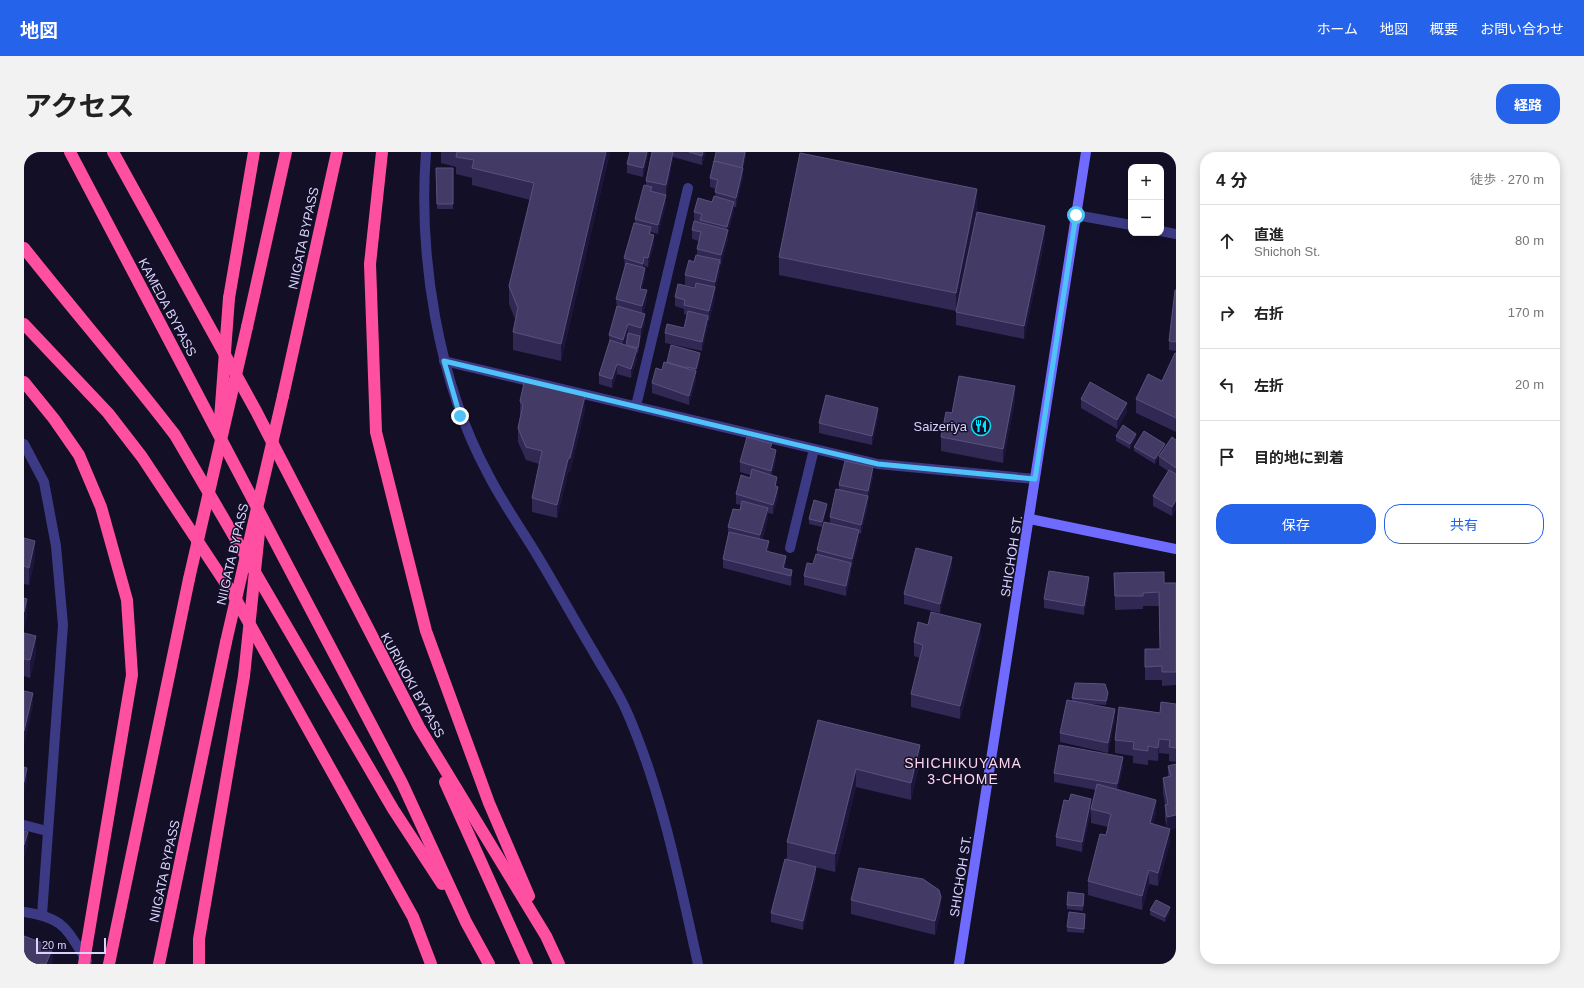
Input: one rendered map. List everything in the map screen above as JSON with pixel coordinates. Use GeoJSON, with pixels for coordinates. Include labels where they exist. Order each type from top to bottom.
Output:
{"type":"FeatureCollection","features":[{"type":"Feature","properties":{"kind":"highway","name":"KAMEDA BYPASS"},"geometry":{"type":"LineString","coordinates":[[70,152],[402,783],[466,922]]}},
{"type":"Feature","properties":{"kind":"highway","name":"KAMEDA BYPASS"},"geometry":{"type":"LineString","coordinates":[[114,152],[256,411]]}},
{"type":"Feature","properties":{"kind":"highway"},"geometry":{"type":"LineString","coordinates":[[217,460],[229,298],[254,152]]}},
{"type":"Feature","properties":{"kind":"highway"},"geometry":{"type":"LineString","coordinates":[[109,964],[189,580],[286,152]]}},
{"type":"Feature","properties":{"kind":"highway","name":"NIIGATA BYPASS"},"geometry":{"type":"LineString","coordinates":[[159,964],[226,642],[256,516],[337,152]]}},
{"type":"Feature","properties":{"kind":"highway"},"geometry":{"type":"LineString","coordinates":[[382,152],[370,264],[376,432],[426,631],[489,803],[546,936]]}},
{"type":"Feature","properties":{"kind":"highway"},"geometry":{"type":"LineString","coordinates":[[24,248],[76,313],[137,385],[175,435],[393,809],[466,922],[489,964]]}},
{"type":"Feature","properties":{"kind":"highway"},"geometry":{"type":"LineString","coordinates":[[24,324],[108,413],[142,457],[234,596],[412,917],[431,964]]}},
{"type":"Feature","properties":{"kind":"highway"},"geometry":{"type":"LineString","coordinates":[[24,382],[54,419],[79,455],[101,507],[127,600],[132,675],[84,964]]}},
{"type":"Feature","properties":{"kind":"highway","name":"KURINOKI BYPASS"},"geometry":{"type":"LineString","coordinates":[[256,411],[419,727],[546,936],[559,964]]}},
{"type":"Feature","properties":{"kind":"highway"},"geometry":{"type":"LineString","coordinates":[[199,964],[199,939],[244,676],[266,470]]}},
{"type":"Feature","properties":{"kind":"highway"},"geometry":{"type":"LineString","coordinates":[[419,727],[527,964]]}},
{"type":"Feature","properties":{"kind":"street"},"geometry":{"type":"LineString","coordinates":[[426,152],[424,184],[430,286],[444,361],[460,416],[488,474],[541,561],[627,710],[654,782],[673,853],[698,964]]}},
{"type":"Feature","properties":{"kind":"street","name":"SHICHOH ST."},"geometry":{"type":"LineString","coordinates":[[959,964],[1030,519],[1086,152]]}},
{"type":"Feature","properties":{"kind":"street"},"geometry":{"type":"LineString","coordinates":[[636,406],[688,188]]}},
{"type":"Feature","properties":{"kind":"street"},"geometry":{"type":"LineString","coordinates":[[1076,215],[1128,225]]}},
{"type":"Feature","properties":{"kind":"street"},"geometry":{"type":"LineString","coordinates":[[1164,232],[1176,234]]}},
{"type":"Feature","properties":{"kind":"street"},"geometry":{"type":"LineString","coordinates":[[444,361],[878,464],[1035,479]]}},
{"type":"Feature","properties":{"kind":"street"},"geometry":{"type":"LineString","coordinates":[[24,444],[44,482],[56,546],[63,625],[42,915]]}},
{"type":"Feature","properties":{"kind":"street"},"geometry":{"type":"LineString","coordinates":[[790,548],[814,449]]}},
{"type":"Feature","properties":{"kind":"street"},"geometry":{"type":"LineString","coordinates":[[1030,519],[1176,549]]}},
{"type":"Feature","properties":{"kind":"street"},"geometry":{"type":"LineString","coordinates":[[24,825],[47,831]]}},
{"type":"Feature","properties":{"kind":"street"},"geometry":{"type":"LineString","coordinates":[[24,912],[42,915],[64,925],[89,964]]}},
{"type":"Feature","properties":{"kind":"building"},"geometry":{"type":"Polygon","coordinates":[[[457,152],[606,152],[561,344],[513,332],[518,308],[509,286],[534,183],[472,168],[474,160],[456,157],[457,152]]]}},
{"type":"Feature","properties":{"kind":"building"},"geometry":{"type":"Polygon","coordinates":[[[630,152],[647,152],[643,168],[627,164],[630,152]]]}},
{"type":"Feature","properties":{"kind":"building"},"geometry":{"type":"Polygon","coordinates":[[[652,152],[673,152],[666,185],[646,181],[652,152]]]}},
{"type":"Feature","properties":{"kind":"building"},"geometry":{"type":"Polygon","coordinates":[[[689,152],[703,152],[702,156],[689,152]]]}},
{"type":"Feature","properties":{"kind":"building"},"geometry":{"type":"Polygon","coordinates":[[[716,152],[745,152],[742,168],[714,161],[716,152]]]}},
{"type":"Feature","properties":{"kind":"building"},"geometry":{"type":"Polygon","coordinates":[[[800,153],[977,189],[956,293],[779,257],[800,153]]]}},
{"type":"Feature","properties":{"kind":"building"},"geometry":{"type":"Polygon","coordinates":[[[714,161],[743,168],[736,198],[715,192],[718,180],[710,178],[714,161]]]}},
{"type":"Feature","properties":{"kind":"building"},"geometry":{"type":"Polygon","coordinates":[[[436,168],[453,168],[453,204],[437,204],[436,168]]]}},
{"type":"Feature","properties":{"kind":"building"},"geometry":{"type":"Polygon","coordinates":[[[644,185],[652,187],[650,191],[666,195],[658,225],[635,219],[644,185]]]}},
{"type":"Feature","properties":{"kind":"building"},"geometry":{"type":"Polygon","coordinates":[[[714,196],[734,202],[727,227],[700,220],[702,214],[694,212],[698,198],[712,202],[714,196]]]}},
{"type":"Feature","properties":{"kind":"building"},"geometry":{"type":"Polygon","coordinates":[[[977,212],[1045,226],[1024,326],[956,312],[977,212]]]}},
{"type":"Feature","properties":{"kind":"building"},"geometry":{"type":"Polygon","coordinates":[[[694,221],[728,230],[721,255],[697,249],[701,232],[692,230],[694,221]]]}},
{"type":"Feature","properties":{"kind":"building"},"geometry":{"type":"Polygon","coordinates":[[[634,223],[651,227],[649,234],[654,235],[648,258],[644,257],[643,264],[624,258],[634,223]]]}},
{"type":"Feature","properties":{"kind":"building"},"geometry":{"type":"Polygon","coordinates":[[[696,255],[720,260],[715,282],[685,275],[689,260],[694,262],[696,255]]]}},
{"type":"Feature","properties":{"kind":"building"},"geometry":{"type":"Polygon","coordinates":[[[626,263],[645,268],[640,289],[647,290],[642,306],[616,299],[626,263]]]}},
{"type":"Feature","properties":{"kind":"building"},"geometry":{"type":"Polygon","coordinates":[[[696,283],[715,287],[709,311],[684,305],[685,300],[675,297],[678,284],[695,288],[696,283]]]}},
{"type":"Feature","properties":{"kind":"building"},"geometry":{"type":"Polygon","coordinates":[[[1176,290],[1176,342],[1169,341],[1176,290]]]}},
{"type":"Feature","properties":{"kind":"building"},"geometry":{"type":"Polygon","coordinates":[[[617,306],[645,314],[641,328],[628,324],[623,340],[609,335],[617,306]]]}},
{"type":"Feature","properties":{"kind":"building"},"geometry":{"type":"Polygon","coordinates":[[[688,311],[708,316],[702,342],[665,333],[667,324],[684,328],[688,311]]]}},
{"type":"Feature","properties":{"kind":"building"},"geometry":{"type":"Polygon","coordinates":[[[628,333],[640,336],[638,348],[626,345],[628,333]]]}},
{"type":"Feature","properties":{"kind":"building"},"geometry":{"type":"Polygon","coordinates":[[[610,340],[637,349],[631,369],[617,364],[612,379],[599,375],[610,340]]]}},
{"type":"Feature","properties":{"kind":"building"},"geometry":{"type":"Polygon","coordinates":[[[671,345],[700,353],[696,369],[667,362],[671,345]]]}},
{"type":"Feature","properties":{"kind":"building"},"geometry":{"type":"Polygon","coordinates":[[[1175,353],[1176,418],[1136,399],[1148,374],[1162,381],[1175,353]]]}},
{"type":"Feature","properties":{"kind":"building"},"geometry":{"type":"Polygon","coordinates":[[[664,362],[696,371],[689,396],[652,383],[656,368],[662,370],[664,362]]]}},
{"type":"Feature","properties":{"kind":"building","name":"Saizeriya"},"geometry":{"type":"Polygon","coordinates":[[[959,376],[1015,386],[1003,449],[941,437],[946,412],[952,413],[959,376]]]}},
{"type":"Feature","properties":{"kind":"building"},"geometry":{"type":"Polygon","coordinates":[[[529,382],[585,396],[557,505],[532,498],[542,451],[526,447],[518,428],[523,405],[520,401],[524,383],[529,382]]]}},
{"type":"Feature","properties":{"kind":"building"},"geometry":{"type":"Polygon","coordinates":[[[1090,382],[1127,403],[1117,420],[1081,399],[1090,382]]]}},
{"type":"Feature","properties":{"kind":"building"},"geometry":{"type":"Polygon","coordinates":[[[826,395],[878,408],[872,436],[819,423],[826,395]]]}},
{"type":"Feature","properties":{"kind":"building"},"geometry":{"type":"Polygon","coordinates":[[[1123,425],[1136,434],[1130,444],[1116,436],[1123,425]]]}},
{"type":"Feature","properties":{"kind":"building"},"geometry":{"type":"Polygon","coordinates":[[[1144,431],[1165,444],[1155,459],[1134,447],[1144,431]]]}},
{"type":"Feature","properties":{"kind":"building"},"geometry":{"type":"Polygon","coordinates":[[[747,437],[772,444],[770,448],[776,450],[771,471],[740,462],[747,437]]]}},
{"type":"Feature","properties":{"kind":"building"},"geometry":{"type":"Polygon","coordinates":[[[1172,437],[1176,440],[1176,468],[1159,456],[1172,437]]]}},
{"type":"Feature","properties":{"kind":"building"},"geometry":{"type":"Polygon","coordinates":[[[845,461],[873,467],[868,491],[839,485],[845,461]]]}},
{"type":"Feature","properties":{"kind":"building"},"geometry":{"type":"Polygon","coordinates":[[[752,469],[777,477],[775,486],[778,487],[773,505],[736,494],[741,475],[750,478],[752,469]]]}},
{"type":"Feature","properties":{"kind":"building"},"geometry":{"type":"Polygon","coordinates":[[[1169,470],[1176,474],[1176,500],[1172,507],[1153,496],[1169,470]]]}},
{"type":"Feature","properties":{"kind":"building"},"geometry":{"type":"Polygon","coordinates":[[[836,489],[868,496],[861,525],[830,517],[836,489]]]}},
{"type":"Feature","properties":{"kind":"building"},"geometry":{"type":"Polygon","coordinates":[[[814,500],[827,504],[822,522],[809,519],[814,500]]]}},
{"type":"Feature","properties":{"kind":"building"},"geometry":{"type":"Polygon","coordinates":[[[742,501],[768,508],[760,535],[728,527],[733,509],[740,510],[742,501]]]}},
{"type":"Feature","properties":{"kind":"building"},"geometry":{"type":"Polygon","coordinates":[[[824,522],[859,530],[852,559],[817,550],[824,522]]]}},
{"type":"Feature","properties":{"kind":"building"},"geometry":{"type":"Polygon","coordinates":[[[729,532],[769,541],[766,551],[786,556],[783,568],[792,570],[791,576],[723,559],[729,532]]]}},
{"type":"Feature","properties":{"kind":"building"},"geometry":{"type":"Polygon","coordinates":[[[24,538],[35,541],[29,568],[24,566],[24,538]]]}},
{"type":"Feature","properties":{"kind":"building"},"geometry":{"type":"Polygon","coordinates":[[[916,548],[952,557],[940,604],[904,594],[916,548]]]}},
{"type":"Feature","properties":{"kind":"building"},"geometry":{"type":"Polygon","coordinates":[[[816,554],[851,563],[846,586],[804,576],[807,563],[813,564],[816,554]]]}},
{"type":"Feature","properties":{"kind":"building"},"geometry":{"type":"Polygon","coordinates":[[[1049,571],[1089,577],[1084,606],[1044,599],[1049,571]]]}},
{"type":"Feature","properties":{"kind":"building"},"geometry":{"type":"Polygon","coordinates":[[[1164,572],[1164,583],[1176,583],[1176,672],[1162,672],[1162,666],[1145,667],[1145,649],[1160,649],[1159,592],[1143,593],[1143,596],[1115,596],[1114,573],[1164,572]]]}},
{"type":"Feature","properties":{"kind":"building"},"geometry":{"type":"Polygon","coordinates":[[[24,598],[27,599],[24,612],[24,598]]]}},
{"type":"Feature","properties":{"kind":"building"},"geometry":{"type":"Polygon","coordinates":[[[931,612],[981,624],[960,706],[911,694],[923,645],[914,642],[918,622],[928,625],[931,612]]]}},
{"type":"Feature","properties":{"kind":"building"},"geometry":{"type":"Polygon","coordinates":[[[24,633],[36,636],[30,660],[24,659],[24,633]]]}},
{"type":"Feature","properties":{"kind":"building"},"geometry":{"type":"Polygon","coordinates":[[[1075,683],[1105,684],[1108,693],[1106,701],[1072,698],[1075,683]]]}},
{"type":"Feature","properties":{"kind":"building"},"geometry":{"type":"Polygon","coordinates":[[[24,691],[33,693],[24,731],[24,691]]]}},
{"type":"Feature","properties":{"kind":"building"},"geometry":{"type":"Polygon","coordinates":[[[1067,700],[1115,709],[1108,743],[1060,733],[1067,700]]]}},
{"type":"Feature","properties":{"kind":"building"},"geometry":{"type":"Polygon","coordinates":[[[1161,702],[1176,704],[1176,748],[1169,747],[1170,740],[1159,739],[1158,748],[1148,746],[1148,751],[1133,749],[1134,742],[1115,740],[1119,707],[1160,713],[1161,702]]]}},
{"type":"Feature","properties":{"kind":"building"},"geometry":{"type":"Polygon","coordinates":[[[818,720],[920,745],[911,783],[856,769],[835,854],[787,842],[818,720]]]}},
{"type":"Feature","properties":{"kind":"building"},"geometry":{"type":"Polygon","coordinates":[[[1059,745],[1123,757],[1117,784],[1054,773],[1059,745]]]}},
{"type":"Feature","properties":{"kind":"building"},"geometry":{"type":"Polygon","coordinates":[[[1176,764],[1176,815],[1167,817],[1165,805],[1168,804],[1163,778],[1171,776],[1168,766],[1176,764]]]}},
{"type":"Feature","properties":{"kind":"building"},"geometry":{"type":"Polygon","coordinates":[[[24,767],[27,768],[24,782],[24,767]]]}},
{"type":"Feature","properties":{"kind":"building"},"geometry":{"type":"Polygon","coordinates":[[[1097,784],[1156,800],[1150,823],[1170,829],[1158,873],[1149,870],[1142,896],[1088,881],[1100,834],[1106,835],[1111,814],[1091,809],[1097,784]]]}},
{"type":"Feature","properties":{"kind":"building"},"geometry":{"type":"Polygon","coordinates":[[[1071,794],[1091,799],[1082,842],[1056,837],[1064,800],[1069,801],[1071,794]]]}},
{"type":"Feature","properties":{"kind":"building"},"geometry":{"type":"Polygon","coordinates":[[[24,831],[28,832],[24,845],[24,831]]]}},
{"type":"Feature","properties":{"kind":"building"},"geometry":{"type":"Polygon","coordinates":[[[785,859],[816,867],[803,921],[771,913],[785,859]]]}},
{"type":"Feature","properties":{"kind":"building"},"geometry":{"type":"Polygon","coordinates":[[[859,868],[923,879],[939,890],[941,897],[935,921],[851,900],[859,868]]]}},
{"type":"Feature","properties":{"kind":"building"},"geometry":{"type":"Polygon","coordinates":[[[1068,892],[1084,894],[1083,906],[1067,905],[1068,892]]]}},
{"type":"Feature","properties":{"kind":"building"},"geometry":{"type":"Polygon","coordinates":[[[1156,900],[1170,907],[1165,917],[1150,910],[1156,900]]]}},
{"type":"Feature","properties":{"kind":"building"},"geometry":{"type":"Polygon","coordinates":[[[1069,912],[1085,914],[1084,929],[1067,927],[1069,912]]]}},
{"type":"Feature","properties":{"kind":"building"},"geometry":{"type":"Polygon","coordinates":[[[24,936],[53,947],[46,964],[24,964],[24,936]]]}},
{"type":"Feature","properties":{"kind":"place","name":"Saizeriya"},"geometry":{"type":"Point","coordinates":[981,426]}},
{"type":"Feature","properties":{"kind":"district","name":"SHICHIKUYAMA 3-CHOME"},"geometry":{"type":"Point","coordinates":[963,772]}},
{"type":"Feature","properties":{"kind":"route"},"geometry":{"type":"LineString","coordinates":[[460,416],[444,361],[878,464],[1035,479],[1076,215]]}}]}
